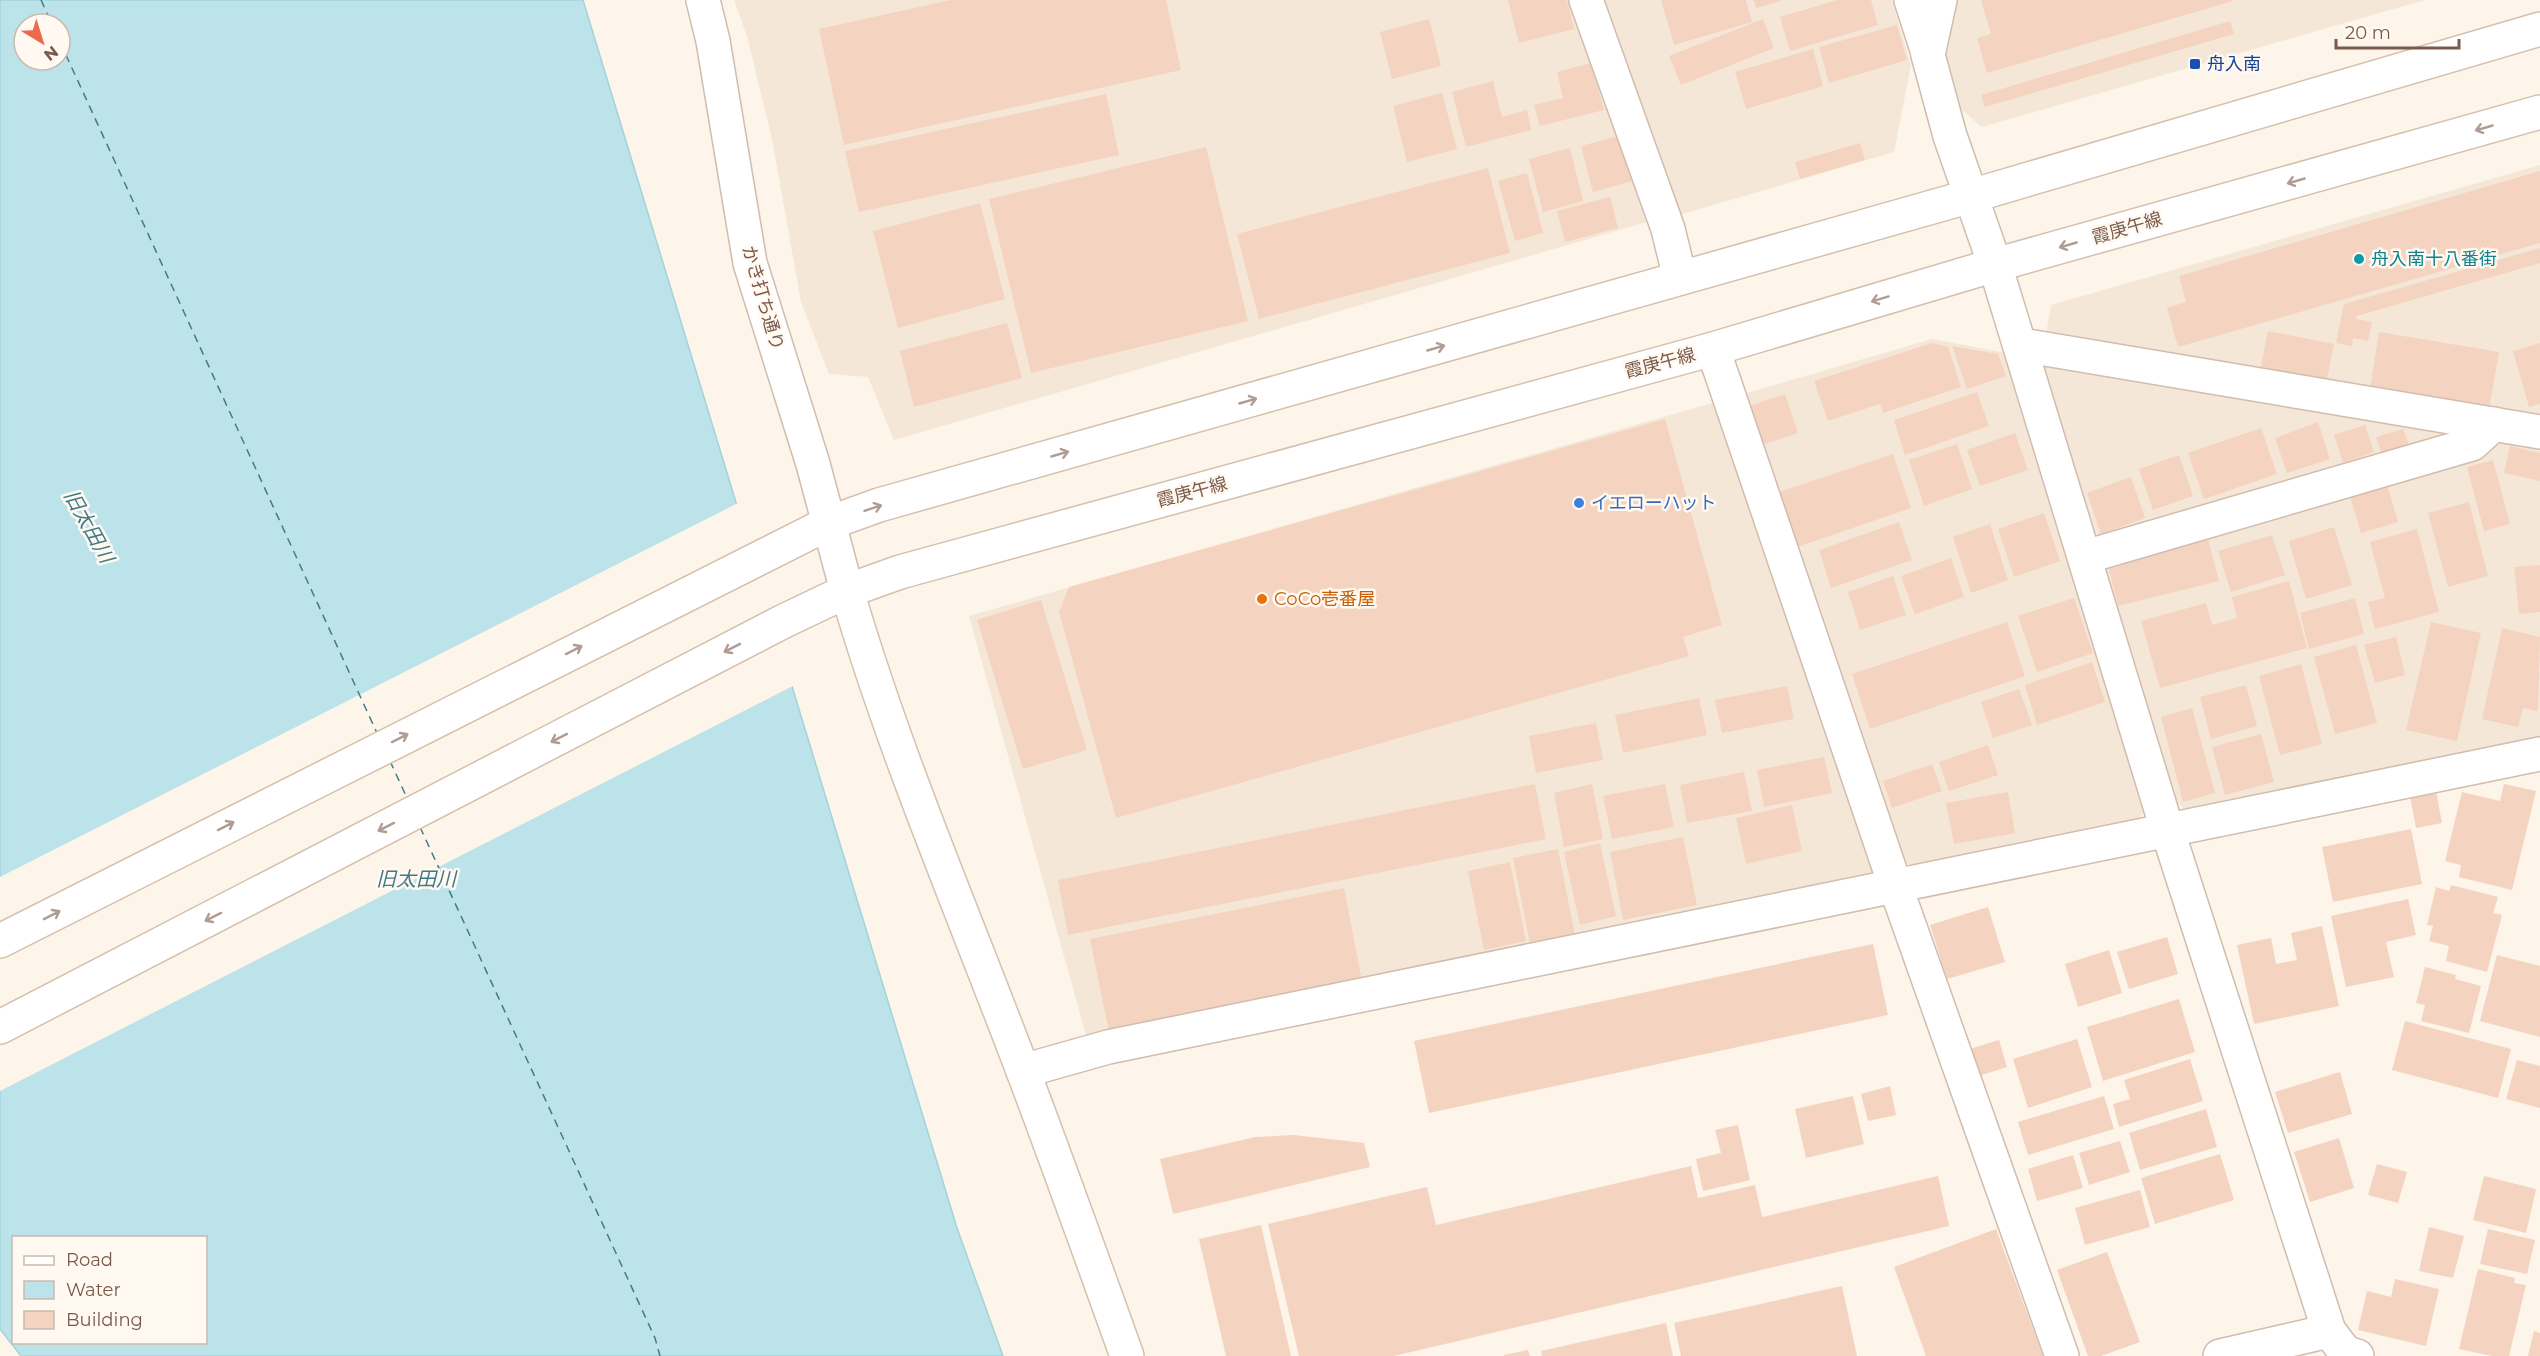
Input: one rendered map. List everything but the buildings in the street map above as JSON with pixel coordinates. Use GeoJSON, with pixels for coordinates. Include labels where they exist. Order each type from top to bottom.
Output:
{"type":"FeatureCollection","features":[{"type":"Feature","properties":{"kind":"street","name":"かき打ち通り"},"geometry":{"type":"LineString","coordinates":[[703,0],[713,41],[750,264],[829,523],[869,666],[955,898],[1023,1071],[1127,1356]]}},
{"type":"Feature","properties":{"kind":"street"},"geometry":{"type":"LineString","coordinates":[[1586,0],[1668,229],[1680,278]]}},
{"type":"Feature","properties":{"kind":"street"},"geometry":{"type":"LineString","coordinates":[[1911,0],[1950,136],[1995,265],[2167,829],[2329,1331],[2346,1353],[2357,1356]]}},
{"type":"Feature","properties":{"kind":"street"},"geometry":{"type":"LineString","coordinates":[[1928,55],[1940,0]]}},
{"type":"Feature","properties":{"kind":"street"},"geometry":{"type":"LineString","coordinates":[[0,941],[761,555],[829,523],[902,499],[1971,196],[2540,29]]}},
{"type":"Feature","properties":{"kind":"street","name":"霞庚午線"},"geometry":{"type":"LineString","coordinates":[[0,1027],[784,621],[847,591],[900,572],[1713,349],[1995,265],[2540,112]]}},
{"type":"Feature","properties":{"kind":"street"},"geometry":{"type":"LineString","coordinates":[[2020,345],[2540,432]]}},
{"type":"Feature","properties":{"kind":"street"},"geometry":{"type":"LineString","coordinates":[[1713,349],[1896,885],[2062,1356]]}},
{"type":"Feature","properties":{"kind":"street"},"geometry":{"type":"LineString","coordinates":[[2085,557],[2472,444],[2494,424]]}},
{"type":"Feature","properties":{"kind":"street"},"geometry":{"type":"LineString","coordinates":[[1023,1071],[1108,1047],[2540,754]]}},
{"type":"Feature","properties":{"kind":"street"},"geometry":{"type":"LineString","coordinates":[[2220,1356],[2329,1331]]}},
{"type":"Feature","properties":{"kind":"shaded area"},"geometry":{"type":"Polygon","coordinates":[[[734,0],[1575,0],[1654,220],[894,440],[868,377],[829,374],[801,302],[772,139],[747,36],[734,0]]]}},
{"type":"Feature","properties":{"kind":"shaded area"},"geometry":{"type":"Polygon","coordinates":[[[1601,0],[1892,0],[1911,65],[1894,152],[1676,216],[1601,0]]]}},
{"type":"Feature","properties":{"kind":"shaded area"},"geometry":{"type":"Polygon","coordinates":[[[1957,0],[2425,0],[1982,127],[1958,107],[1944,58],[1957,0]]]}},
{"type":"Feature","properties":{"kind":"shaded area"},"geometry":{"type":"Polygon","coordinates":[[[2540,165],[2540,421],[2046,334],[2051,305],[2540,165]]]}},
{"type":"Feature","properties":{"kind":"shaded area"},"geometry":{"type":"Polygon","coordinates":[[[1932,339],[2007,353],[2149,802],[2139,821],[1910,865],[1897,856],[1737,396],[1932,339]]]}},
{"type":"Feature","properties":{"kind":"shaded area"},"geometry":{"type":"Polygon","coordinates":[[[2041,360],[2450,432],[2452,441],[2104,538],[2090,530],[2041,360]]]}},
{"type":"Feature","properties":{"kind":"shaded area"},"geometry":{"type":"Polygon","coordinates":[[[1719,401],[1882,865],[1875,882],[1088,1042],[969,616],[1719,401]]]}},
{"type":"Feature","properties":{"kind":"shaded area"},"geometry":{"type":"Polygon","coordinates":[[[2513,440],[2540,444],[2540,738],[2189,812],[2171,798],[2104,576],[2113,557],[2513,440]]]}},
{"type":"Feature","properties":{"kind":"water","name":"旧太田川"},"geometry":{"type":"Polygon","coordinates":[[[0,0],[583,0],[957,1228],[1003,1356],[21,1356],[0,1329],[0,0]]]}},
{"type":"Feature","properties":{"kind":"pier"},"geometry":{"type":"Polygon","coordinates":[[[740,502],[795,685],[0,1091],[0,877],[740,502]]]}},
{"type":"Feature","properties":{"kind":"ferry route"},"geometry":{"type":"LineString","coordinates":[[41,0],[46,12]]}},
{"type":"Feature","properties":{"kind":"ferry route"},"geometry":{"type":"LineString","coordinates":[[72,68],[377,733]]}},
{"type":"Feature","properties":{"kind":"ferry route"},"geometry":{"type":"LineString","coordinates":[[390,761],[407,798]]}},
{"type":"Feature","properties":{"kind":"ferry route"},"geometry":{"type":"LineString","coordinates":[[420,827],[655,1338],[660,1356]]}},
{"type":"Feature","properties":{"kind":"place","name":"舟入南"},"geometry":{"type":"Point","coordinates":[2195,64]}},
{"type":"Feature","properties":{"kind":"place","name":"舟入南十八番街"},"geometry":{"type":"Point","coordinates":[2359,259]}},
{"type":"Feature","properties":{"kind":"place","name":"イエローハット"},"geometry":{"type":"Point","coordinates":[1579,503]}},
{"type":"Feature","properties":{"kind":"place","name":"CoCo壱番屋"},"geometry":{"type":"Point","coordinates":[1262,599]}}]}
